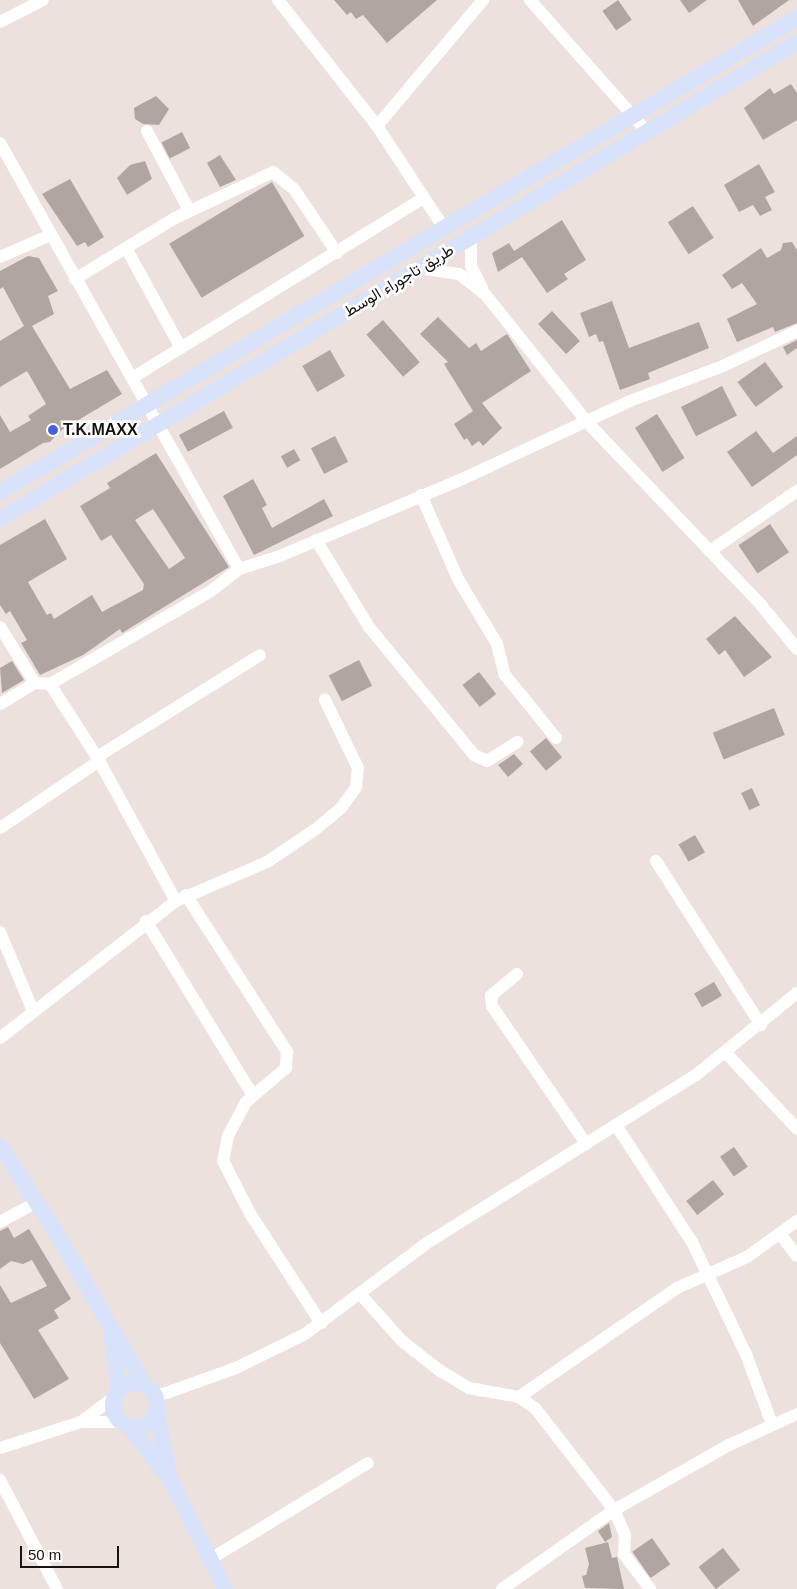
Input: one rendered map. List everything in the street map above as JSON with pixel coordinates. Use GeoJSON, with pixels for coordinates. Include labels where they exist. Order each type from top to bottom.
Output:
{"type":"FeatureCollection","features":[{"type":"Feature","properties":{"kind":"main road"},"geometry":{"type":"LineString","coordinates":[[0,492],[145,404],[797,18]]}},
{"type":"Feature","properties":{"kind":"main road","name":"طريق تاجوراء الوسط"},"geometry":{"type":"LineString","coordinates":[[0,519],[797,42]]}},
{"type":"Feature","properties":{"kind":"main road"},"geometry":{"type":"LineString","coordinates":[[0,1146],[37,1202],[110,1331],[152,1398],[170,1481]]}},
{"type":"Feature","properties":{"kind":"main road"},"geometry":{"type":"LineString","coordinates":[[110,1331],[117,1394],[113,1410],[170,1481],[225,1589]]}},
{"type":"Feature","properties":{"kind":"main road"},"geometry":{"type":"LineString","coordinates":[[117,1394],[131,1384],[152,1398]]}},
{"type":"Feature","properties":{"kind":"main road"},"geometry":{"type":"LineString","coordinates":[[124,1424],[146,1424],[152,1398]]}},
{"type":"Feature","properties":{"kind":"street"},"geometry":{"type":"LineString","coordinates":[[0,22],[42,0]]}},
{"type":"Feature","properties":{"kind":"street"},"geometry":{"type":"LineString","coordinates":[[278,0],[377,126],[444,228]]}},
{"type":"Feature","properties":{"kind":"street"},"geometry":{"type":"LineString","coordinates":[[377,126],[483,0]]}},
{"type":"Feature","properties":{"kind":"street"},"geometry":{"type":"LineString","coordinates":[[530,0],[647,132]]}},
{"type":"Feature","properties":{"kind":"street"},"geometry":{"type":"LineString","coordinates":[[147,131],[189,210]]}},
{"type":"Feature","properties":{"kind":"street"},"geometry":{"type":"LineString","coordinates":[[0,143],[239,569]]}},
{"type":"Feature","properties":{"kind":"street"},"geometry":{"type":"LineString","coordinates":[[75,279],[189,210],[273,172],[294,189],[337,253]]}},
{"type":"Feature","properties":{"kind":"street"},"geometry":{"type":"LineString","coordinates":[[132,378],[424,198]]}},
{"type":"Feature","properties":{"kind":"street"},"geometry":{"type":"LineString","coordinates":[[0,257],[50,235]]}},
{"type":"Feature","properties":{"kind":"street"},"geometry":{"type":"LineString","coordinates":[[471,238],[472,266],[485,294],[587,422],[710,551],[797,649]]}},
{"type":"Feature","properties":{"kind":"street"},"geometry":{"type":"LineString","coordinates":[[126,248],[181,348]]}},
{"type":"Feature","properties":{"kind":"street"},"geometry":{"type":"LineString","coordinates":[[420,268],[459,274],[485,294]]}},
{"type":"Feature","properties":{"kind":"street"},"geometry":{"type":"LineString","coordinates":[[0,704],[35,683],[50,684],[211,591],[239,569],[316,540],[797,331]]}},
{"type":"Feature","properties":{"kind":"street"},"geometry":{"type":"LineString","coordinates":[[710,551],[797,491]]}},
{"type":"Feature","properties":{"kind":"street"},"geometry":{"type":"LineString","coordinates":[[421,495],[458,579],[497,644],[505,675],[556,738]]}},
{"type":"Feature","properties":{"kind":"street"},"geometry":{"type":"LineString","coordinates":[[316,540],[369,627],[474,755],[487,761],[518,742]]}},
{"type":"Feature","properties":{"kind":"street"},"geometry":{"type":"LineString","coordinates":[[0,627],[35,683]]}},
{"type":"Feature","properties":{"kind":"street"},"geometry":{"type":"LineString","coordinates":[[0,828],[98,759],[260,655]]}},
{"type":"Feature","properties":{"kind":"street"},"geometry":{"type":"LineString","coordinates":[[50,684],[98,759],[181,898],[287,1052],[286,1068],[252,1094],[228,1136],[223,1150],[226,1172],[321,1323]]}},
{"type":"Feature","properties":{"kind":"street"},"geometry":{"type":"LineString","coordinates":[[0,1038],[32,1010],[146,921],[181,898],[284,852],[330,818],[351,796],[356,787],[358,768],[325,700]]}},
{"type":"Feature","properties":{"kind":"street"},"geometry":{"type":"LineString","coordinates":[[656,861],[761,1025]]}},
{"type":"Feature","properties":{"kind":"street"},"geometry":{"type":"LineString","coordinates":[[146,921],[252,1094]]}},
{"type":"Feature","properties":{"kind":"street"},"geometry":{"type":"LineString","coordinates":[[0,932],[32,1010]]}},
{"type":"Feature","properties":{"kind":"street"},"geometry":{"type":"LineString","coordinates":[[517,974],[491,996],[492,1006],[586,1144]]}},
{"type":"Feature","properties":{"kind":"street"},"geometry":{"type":"LineString","coordinates":[[152,1398],[236,1368],[321,1323],[361,1295],[427,1243],[726,1054],[797,993]]}},
{"type":"Feature","properties":{"kind":"street"},"geometry":{"type":"LineString","coordinates":[[726,1054],[797,1129]]}},
{"type":"Feature","properties":{"kind":"street"},"geometry":{"type":"LineString","coordinates":[[616,1125],[664,1193],[708,1275],[746,1354],[772,1424]]}},
{"type":"Feature","properties":{"kind":"street"},"geometry":{"type":"LineString","coordinates":[[0,1222],[37,1202]]}},
{"type":"Feature","properties":{"kind":"street"},"geometry":{"type":"LineString","coordinates":[[519,1397],[662,1297],[747,1257],[781,1235],[797,1221]]}},
{"type":"Feature","properties":{"kind":"street"},"geometry":{"type":"LineString","coordinates":[[781,1235],[797,1256]]}},
{"type":"Feature","properties":{"kind":"street"},"geometry":{"type":"LineString","coordinates":[[361,1295],[402,1341],[439,1370],[479,1392],[519,1397],[543,1416],[614,1510],[625,1535],[624,1554],[650,1589]]}},
{"type":"Feature","properties":{"kind":"street"},"geometry":{"type":"LineString","coordinates":[[0,1448],[81,1422],[117,1394]]}},
{"type":"Feature","properties":{"kind":"street"},"geometry":{"type":"LineString","coordinates":[[502,1589],[614,1510],[772,1424],[797,1414]]}},
{"type":"Feature","properties":{"kind":"street"},"geometry":{"type":"LineString","coordinates":[[81,1422],[124,1424]]}},
{"type":"Feature","properties":{"kind":"street"},"geometry":{"type":"LineString","coordinates":[[209,1560],[368,1463]]}},
{"type":"Feature","properties":{"kind":"street"},"geometry":{"type":"LineString","coordinates":[[0,1480],[57,1589]]}},
{"type":"Feature","properties":{"kind":"building"},"geometry":{"type":"Polygon","coordinates":[[[334,0],[437,0],[387,43],[363,15],[356,19],[351,12],[347,15],[334,0]]]}},
{"type":"Feature","properties":{"kind":"building"},"geometry":{"type":"Polygon","coordinates":[[[618,0],[632,20],[616,31],[602,11],[618,0]]]}},
{"type":"Feature","properties":{"kind":"building"},"geometry":{"type":"Polygon","coordinates":[[[680,0],[707,0],[689,13],[680,0]]]}},
{"type":"Feature","properties":{"kind":"building"},"geometry":{"type":"Polygon","coordinates":[[[738,0],[789,0],[753,26],[738,0]]]}},
{"type":"Feature","properties":{"kind":"building"},"geometry":{"type":"Polygon","coordinates":[[[791,84],[797,93],[797,120],[763,140],[744,108],[770,88],[774,94],[791,84]]]}},
{"type":"Feature","properties":{"kind":"building"},"geometry":{"type":"Polygon","coordinates":[[[156,96],[169,109],[159,125],[143,124],[135,119],[134,108],[156,96]]]}},
{"type":"Feature","properties":{"kind":"building"},"geometry":{"type":"Polygon","coordinates":[[[182,132],[190,148],[170,158],[162,142],[182,132]]]}},
{"type":"Feature","properties":{"kind":"building"},"geometry":{"type":"Polygon","coordinates":[[[220,155],[236,180],[220,187],[207,163],[220,155]]]}},
{"type":"Feature","properties":{"kind":"building"},"geometry":{"type":"Polygon","coordinates":[[[145,161],[152,179],[127,195],[117,178],[130,165],[145,161]]]}},
{"type":"Feature","properties":{"kind":"building"},"geometry":{"type":"Polygon","coordinates":[[[759,164],[775,192],[765,197],[772,210],[760,216],[753,205],[739,212],[724,185],[759,164]]]}},
{"type":"Feature","properties":{"kind":"building"},"geometry":{"type":"Polygon","coordinates":[[[70,179],[104,237],[88,247],[85,242],[77,246],[42,194],[70,179]]]}},
{"type":"Feature","properties":{"kind":"building"},"geometry":{"type":"Polygon","coordinates":[[[272,182],[304,236],[202,298],[169,244],[272,182]]]}},
{"type":"Feature","properties":{"kind":"building"},"geometry":{"type":"Polygon","coordinates":[[[693,206],[714,238],[689,254],[668,222],[693,206]]]}},
{"type":"Feature","properties":{"kind":"building"},"geometry":{"type":"Polygon","coordinates":[[[562,220],[586,260],[564,274],[568,279],[547,293],[522,257],[498,272],[492,253],[509,243],[514,251],[562,220]]]}},
{"type":"Feature","properties":{"kind":"building"},"geometry":{"type":"Polygon","coordinates":[[[792,242],[797,250],[797,323],[775,332],[773,327],[737,342],[727,319],[757,304],[742,283],[732,289],[722,275],[761,248],[767,258],[781,250],[783,243],[792,242]]]}},
{"type":"Feature","properties":{"kind":"building"},"geometry":{"type":"Polygon","coordinates":[[[28,256],[39,258],[58,291],[48,296],[54,314],[32,326],[70,389],[107,370],[122,394],[60,431],[50,442],[43,443],[0,469],[0,415],[10,432],[31,420],[28,416],[46,404],[27,371],[0,387],[0,341],[24,326],[3,287],[0,289],[0,271],[28,256]]]}},
{"type":"Feature","properties":{"kind":"building"},"geometry":{"type":"Polygon","coordinates":[[[612,301],[629,348],[699,322],[709,348],[648,373],[650,379],[620,390],[603,341],[599,342],[596,334],[589,337],[580,313],[612,301]]]}},
{"type":"Feature","properties":{"kind":"building"},"geometry":{"type":"Polygon","coordinates":[[[552,311],[580,341],[566,354],[538,324],[552,311]]]}},
{"type":"Feature","properties":{"kind":"building"},"geometry":{"type":"Polygon","coordinates":[[[438,317],[469,348],[476,343],[481,351],[507,334],[531,371],[482,403],[502,428],[483,446],[479,441],[472,446],[467,438],[464,440],[454,424],[473,411],[444,364],[448,362],[420,334],[438,317]]]}},
{"type":"Feature","properties":{"kind":"building"},"geometry":{"type":"Polygon","coordinates":[[[383,320],[420,362],[403,377],[366,334],[383,320]]]}},
{"type":"Feature","properties":{"kind":"building"},"geometry":{"type":"Polygon","coordinates":[[[797,340],[797,348],[787,355],[783,347],[797,340]]]}},
{"type":"Feature","properties":{"kind":"building"},"geometry":{"type":"Polygon","coordinates":[[[330,350],[345,376],[317,392],[302,366],[330,350]]]}},
{"type":"Feature","properties":{"kind":"building"},"geometry":{"type":"Polygon","coordinates":[[[765,362],[783,387],[756,407],[737,382],[765,362]]]}},
{"type":"Feature","properties":{"kind":"building"},"geometry":{"type":"Polygon","coordinates":[[[722,386],[737,415],[696,436],[681,407],[722,386]]]}},
{"type":"Feature","properties":{"kind":"building"},"geometry":{"type":"Polygon","coordinates":[[[224,411],[233,428],[188,452],[179,435],[224,411]]]}},
{"type":"Feature","properties":{"kind":"building"},"geometry":{"type":"Polygon","coordinates":[[[657,414],[685,458],[663,472],[635,428],[657,414]]]}},
{"type":"Feature","properties":{"kind":"building"},"geometry":{"type":"Polygon","coordinates":[[[756,431],[773,453],[797,436],[797,455],[752,487],[727,452],[756,431]]]}},
{"type":"Feature","properties":{"kind":"building"},"geometry":{"type":"Polygon","coordinates":[[[335,436],[348,462],[324,474],[311,448],[335,436]]]}},
{"type":"Feature","properties":{"kind":"building"},"geometry":{"type":"Polygon","coordinates":[[[294,449],[300,460],[287,468],[281,456],[294,449]]]}},
{"type":"Feature","properties":{"kind":"building"},"geometry":{"type":"Polygon","coordinates":[[[156,453],[229,567],[122,633],[120,629],[83,655],[40,675],[21,643],[27,640],[10,611],[6,614],[0,605],[0,545],[45,519],[67,559],[28,582],[47,615],[51,613],[54,619],[92,595],[102,612],[143,590],[144,584],[111,535],[101,541],[80,506],[110,488],[107,483],[156,453]],[[153,509],[135,520],[169,569],[185,558],[153,509]]]}},
{"type":"Feature","properties":{"kind":"building"},"geometry":{"type":"Polygon","coordinates":[[[253,479],[267,505],[262,508],[272,528],[324,499],[333,516],[254,555],[223,496],[253,479]]]}},
{"type":"Feature","properties":{"kind":"building"},"geometry":{"type":"Polygon","coordinates":[[[770,524],[789,552],[758,573],[738,545],[770,524]]]}},
{"type":"Feature","properties":{"kind":"building"},"geometry":{"type":"Polygon","coordinates":[[[735,616],[772,657],[744,677],[725,650],[719,655],[706,639],[735,616]]]}},
{"type":"Feature","properties":{"kind":"building"},"geometry":{"type":"Polygon","coordinates":[[[359,660],[372,686],[342,701],[329,675],[359,660]]]}},
{"type":"Feature","properties":{"kind":"building"},"geometry":{"type":"Polygon","coordinates":[[[12,661],[24,680],[2,693],[0,668],[12,661]]]}},
{"type":"Feature","properties":{"kind":"building"},"geometry":{"type":"Polygon","coordinates":[[[479,672],[496,694],[480,707],[462,685],[479,672]]]}},
{"type":"Feature","properties":{"kind":"building"},"geometry":{"type":"Polygon","coordinates":[[[774,708],[785,735],[724,760],[713,733],[774,708]]]}},
{"type":"Feature","properties":{"kind":"building"},"geometry":{"type":"Polygon","coordinates":[[[546,738],[562,757],[546,771],[530,751],[546,738]]]}},
{"type":"Feature","properties":{"kind":"building"},"geometry":{"type":"Polygon","coordinates":[[[514,754],[523,764],[508,777],[498,765],[514,754]]]}},
{"type":"Feature","properties":{"kind":"building"},"geometry":{"type":"Polygon","coordinates":[[[752,788],[760,805],[749,810],[741,793],[752,788]]]}},
{"type":"Feature","properties":{"kind":"building"},"geometry":{"type":"Polygon","coordinates":[[[695,835],[705,852],[689,862],[679,844],[695,835]]]}},
{"type":"Feature","properties":{"kind":"building"},"geometry":{"type":"Polygon","coordinates":[[[714,982],[722,996],[702,1007],[694,994],[714,982]]]}},
{"type":"Feature","properties":{"kind":"building"},"geometry":{"type":"Polygon","coordinates":[[[734,1147],[748,1167],[734,1176],[720,1157],[734,1147]]]}},
{"type":"Feature","properties":{"kind":"building"},"geometry":{"type":"Polygon","coordinates":[[[713,1180],[724,1194],[697,1215],[686,1201],[713,1180]]]}},
{"type":"Feature","properties":{"kind":"building"},"geometry":{"type":"Polygon","coordinates":[[[8,1227],[14,1238],[29,1229],[71,1299],[54,1310],[59,1318],[38,1330],[69,1379],[34,1399],[0,1343],[0,1285],[11,1303],[47,1286],[32,1260],[23,1264],[11,1261],[0,1269],[0,1231],[8,1227]]]}},
{"type":"Feature","properties":{"kind":"building"},"geometry":{"type":"Polygon","coordinates":[[[609,1523],[612,1537],[605,1542],[598,1531],[609,1523]]]}},
{"type":"Feature","properties":{"kind":"building"},"geometry":{"type":"Polygon","coordinates":[[[652,1538],[670,1564],[651,1578],[632,1552],[652,1538]]]}},
{"type":"Feature","properties":{"kind":"building"},"geometry":{"type":"Polygon","coordinates":[[[608,1542],[612,1558],[617,1557],[624,1589],[585,1588],[582,1576],[586,1575],[589,1564],[585,1548],[608,1542]]]}},
{"type":"Feature","properties":{"kind":"building"},"geometry":{"type":"Polygon","coordinates":[[[723,1548],[740,1570],[716,1589],[699,1567],[723,1548]]]}},
{"type":"Feature","properties":{"kind":"place","name":"T.K.MAXX"},"geometry":{"type":"Point","coordinates":[53,430]}}]}
